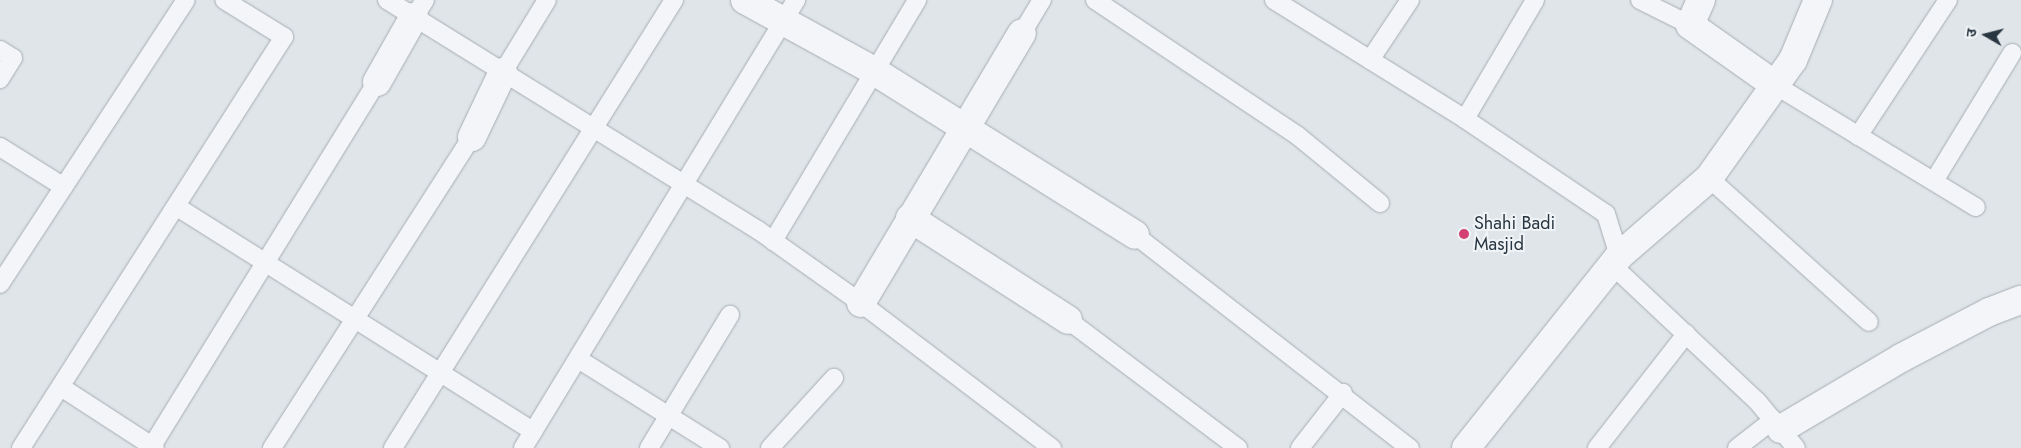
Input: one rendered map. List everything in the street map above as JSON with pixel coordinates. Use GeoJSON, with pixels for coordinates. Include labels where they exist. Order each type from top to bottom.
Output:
{"type":"FeatureCollection","features":[{"type":"Feature","properties":{"kind":"street"},"geometry":{"type":"LineString","coordinates":[[745,0],[790,10],[874,71],[966,131],[1135,235]]}},
{"type":"Feature","properties":{"kind":"street"},"geometry":{"type":"LineString","coordinates":[[1701,0],[1690,25],[1775,85]]}},
{"type":"Feature","properties":{"kind":"street"},"geometry":{"type":"LineString","coordinates":[[1466,448],[1616,260],[1709,178],[1793,60],[1818,0]]}},
{"type":"Feature","properties":{"kind":"street"},"geometry":{"type":"LineString","coordinates":[[377,82],[420,8]]}},
{"type":"Feature","properties":{"kind":"street"},"geometry":{"type":"LineString","coordinates":[[861,302],[910,218],[966,131],[1022,33]]}},
{"type":"Feature","properties":{"kind":"street"},"geometry":{"type":"LineString","coordinates":[[472,137],[503,72]]}},
{"type":"Feature","properties":{"kind":"street"},"geometry":{"type":"LineString","coordinates":[[910,218],[1068,320]]}},
{"type":"Feature","properties":{"kind":"street"},"geometry":{"type":"LineString","coordinates":[[1783,432],[1901,358],[1989,312],[2021,300]]}},
{"type":"Feature","properties":{"kind":"lane"},"geometry":{"type":"LineString","coordinates":[[0,284],[186,0]]}},
{"type":"Feature","properties":{"kind":"lane"},"geometry":{"type":"LineString","coordinates":[[20,448],[61,388],[284,37],[224,0]]}},
{"type":"Feature","properties":{"kind":"lane"},"geometry":{"type":"LineString","coordinates":[[387,0],[420,8],[503,72],[773,241],[861,302],[1049,447]]}},
{"type":"Feature","properties":{"kind":"lane"},"geometry":{"type":"LineString","coordinates":[[503,72],[547,0]]}},
{"type":"Feature","properties":{"kind":"lane"},"geometry":{"type":"LineString","coordinates":[[393,448],[674,0]]}},
{"type":"Feature","properties":{"kind":"lane"},"geometry":{"type":"LineString","coordinates":[[773,241],[917,0]]}},
{"type":"Feature","properties":{"kind":"lane"},"geometry":{"type":"LineString","coordinates":[[1022,33],[1042,0]]}},
{"type":"Feature","properties":{"kind":"lane"},"geometry":{"type":"LineString","coordinates":[[1095,0],[1298,136],[1380,203]]}},
{"type":"Feature","properties":{"kind":"lane"},"geometry":{"type":"LineString","coordinates":[[1274,0],[1465,119],[1606,214],[1616,260],[1783,432],[1737,448]]}},
{"type":"Feature","properties":{"kind":"lane"},"geometry":{"type":"LineString","coordinates":[[1370,60],[1410,0]]}},
{"type":"Feature","properties":{"kind":"lane"},"geometry":{"type":"LineString","coordinates":[[1465,119],[1535,0]]}},
{"type":"Feature","properties":{"kind":"lane"},"geometry":{"type":"LineString","coordinates":[[1640,0],[1690,25]]}},
{"type":"Feature","properties":{"kind":"lane"},"geometry":{"type":"LineString","coordinates":[[1858,136],[1948,0]]}},
{"type":"Feature","properties":{"kind":"lane"},"geometry":{"type":"LineString","coordinates":[[522,448],[790,10]]}},
{"type":"Feature","properties":{"kind":"lane"},"geometry":{"type":"LineString","coordinates":[[0,50],[13,58],[0,79]]}},
{"type":"Feature","properties":{"kind":"lane"},"geometry":{"type":"LineString","coordinates":[[1934,181],[2012,53]]}},
{"type":"Feature","properties":{"kind":"lane"},"geometry":{"type":"LineString","coordinates":[[61,388],[154,447],[377,82]]}},
{"type":"Feature","properties":{"kind":"lane"},"geometry":{"type":"LineString","coordinates":[[1775,85],[1976,207]]}},
{"type":"Feature","properties":{"kind":"lane"},"geometry":{"type":"LineString","coordinates":[[272,448],[472,137]]}},
{"type":"Feature","properties":{"kind":"lane"},"geometry":{"type":"LineString","coordinates":[[0,147],[64,187]]}},
{"type":"Feature","properties":{"kind":"lane"},"geometry":{"type":"LineString","coordinates":[[1709,178],[1869,322]]}},
{"type":"Feature","properties":{"kind":"lane"},"geometry":{"type":"LineString","coordinates":[[177,207],[533,431]]}},
{"type":"Feature","properties":{"kind":"lane"},"geometry":{"type":"LineString","coordinates":[[1135,235],[1343,393],[1410,448]]}},
{"type":"Feature","properties":{"kind":"lane"},"geometry":{"type":"LineString","coordinates":[[650,448],[730,315]]}},
{"type":"Feature","properties":{"kind":"lane"},"geometry":{"type":"LineString","coordinates":[[1068,320],[1238,448]]}},
{"type":"Feature","properties":{"kind":"lane"},"geometry":{"type":"LineString","coordinates":[[1597,448],[1686,334]]}},
{"type":"Feature","properties":{"kind":"lane"},"geometry":{"type":"LineString","coordinates":[[578,359],[720,448]]}},
{"type":"Feature","properties":{"kind":"lane"},"geometry":{"type":"LineString","coordinates":[[770,448],[834,378]]}},
{"type":"Feature","properties":{"kind":"lane"},"geometry":{"type":"LineString","coordinates":[[1300,448],[1343,393]]}},
{"type":"Feature","properties":{"kind":"place","name":"Shahi Badi Masjid"},"geometry":{"type":"Point","coordinates":[1464,234]}}]}
